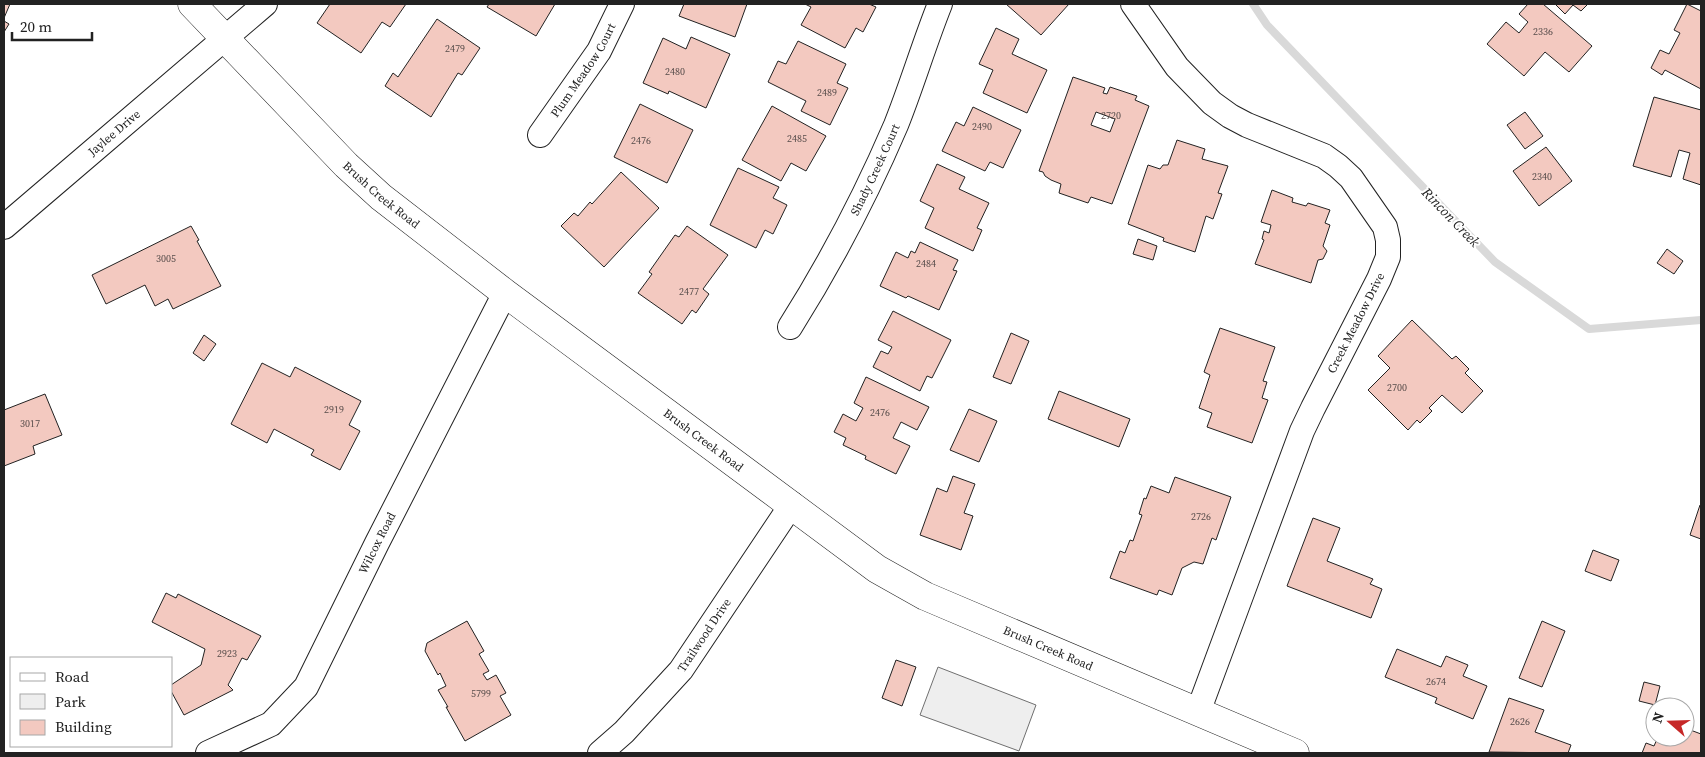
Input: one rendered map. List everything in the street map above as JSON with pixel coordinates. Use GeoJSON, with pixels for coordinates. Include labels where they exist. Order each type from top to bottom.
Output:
{"type":"FeatureCollection","features":[{"type":"Feature","properties":{"kind":"street","name":"Brush Creek Road"},"geometry":{"type":"LineString","coordinates":[[192,4],[346,165],[382,197],[505,293],[878,569],[918,592],[1295,753]]}},
{"type":"Feature","properties":{"kind":"street"},"geometry":{"type":"LineString","coordinates":[[224,39],[265,4]]}},
{"type":"Feature","properties":{"kind":"street","name":"Plum Meadow Court"},"geometry":{"type":"LineString","coordinates":[[540,135],[599,51],[622,4]]}},
{"type":"Feature","properties":{"kind":"street","name":"Shady Creek Court"},"geometry":{"type":"LineString","coordinates":[[790,327],[822,275],[881,158],[903,107],[940,4]]}},
{"type":"Feature","properties":{"kind":"street","name":"Creek Meadow Drive"},"geometry":{"type":"LineString","coordinates":[[1134,4],[1177,67],[1212,103],[1247,126],[1324,156],[1351,178],[1385,227],[1388,240],[1388,256],[1379,279],[1299,439],[1198,712]]}},
{"type":"Feature","properties":{"kind":"street","name":"Jaylee Drive"},"geometry":{"type":"LineString","coordinates":[[4,227],[224,39]]}},
{"type":"Feature","properties":{"kind":"street","name":"Wilcox Road"},"geometry":{"type":"LineString","coordinates":[[208,753],[271,724],[306,687],[377,543],[505,293]]}},
{"type":"Feature","properties":{"kind":"street","name":"Trailwood Drive"},"geometry":{"type":"LineString","coordinates":[[600,753],[624,732],[681,670],[792,504]]}},
{"type":"Feature","properties":{"kind":"green space"},"geometry":{"type":"Polygon","coordinates":[[[938,667],[1036,705],[1019,751],[920,715],[938,667]]]}},
{"type":"Feature","properties":{"kind":"building"},"geometry":{"type":"Polygon","coordinates":[[[4,4],[10,4],[4,18],[4,4]]]}},
{"type":"Feature","properties":{"kind":"building"},"geometry":{"type":"Polygon","coordinates":[[[330,4],[406,4],[390,27],[382,22],[361,53],[317,23],[330,4]]]}},
{"type":"Feature","properties":{"kind":"building"},"geometry":{"type":"Polygon","coordinates":[[[489,4],[555,4],[536,36],[487,7],[489,4]]]}},
{"type":"Feature","properties":{"kind":"building"},"geometry":{"type":"Polygon","coordinates":[[[684,4],[747,4],[735,37],[679,16],[684,4]]]}},
{"type":"Feature","properties":{"kind":"building"},"geometry":{"type":"Polygon","coordinates":[[[805,4],[869,4],[876,7],[863,32],[856,28],[845,48],[801,25],[811,7],[805,4]]]}},
{"type":"Feature","properties":{"kind":"building"},"geometry":{"type":"Polygon","coordinates":[[[1006,4],[1069,4],[1041,35],[1006,4]]]}},
{"type":"Feature","properties":{"kind":"building"},"geometry":{"type":"Polygon","coordinates":[[[1528,4],[1543,4],[1592,46],[1569,72],[1545,52],[1524,76],[1487,44],[1506,22],[1519,33],[1528,22],[1519,14],[1528,4]]]}},
{"type":"Feature","properties":{"kind":"building"},"geometry":{"type":"Polygon","coordinates":[[[1555,4],[1588,4],[1581,11],[1573,5],[1565,14],[1555,4]]]}},
{"type":"Feature","properties":{"kind":"building"},"geometry":{"type":"Polygon","coordinates":[[[1687,4],[1701,11],[1701,89],[1665,70],[1662,75],[1651,68],[1660,50],[1669,54],[1680,33],[1674,30],[1687,4]]]}},
{"type":"Feature","properties":{"kind":"building"},"geometry":{"type":"Polygon","coordinates":[[[437,19],[480,48],[462,75],[458,73],[431,117],[385,86],[393,73],[398,77],[437,19]]]}},
{"type":"Feature","properties":{"kind":"building"},"geometry":{"type":"Polygon","coordinates":[[[4,21],[9,24],[4,32],[4,21]]]}},
{"type":"Feature","properties":{"kind":"building"},"geometry":{"type":"Polygon","coordinates":[[[996,28],[1019,39],[1012,54],[1047,70],[1027,113],[983,93],[993,70],[979,64],[996,28]]]}},
{"type":"Feature","properties":{"kind":"building"},"geometry":{"type":"Polygon","coordinates":[[[691,37],[730,54],[706,108],[669,91],[668,94],[643,83],[663,38],[686,49],[691,37]]]}},
{"type":"Feature","properties":{"kind":"building"},"geometry":{"type":"Polygon","coordinates":[[[798,41],[846,64],[837,83],[848,88],[830,125],[801,111],[806,101],[768,82],[778,61],[786,64],[798,41]]]}},
{"type":"Feature","properties":{"kind":"building"},"geometry":{"type":"Polygon","coordinates":[[[1073,77],[1105,88],[1103,93],[1107,94],[1110,87],[1137,96],[1135,100],[1149,106],[1112,204],[1091,197],[1088,203],[1059,193],[1061,184],[1051,180],[1043,172],[1039,171],[1073,77]],[[1096,112],[1091,125],[1110,132],[1115,119],[1096,112]]]}},
{"type":"Feature","properties":{"kind":"building"},"geometry":{"type":"Polygon","coordinates":[[[1654,97],[1701,110],[1701,185],[1683,179],[1690,153],[1679,150],[1671,177],[1633,166],[1654,97]]]}},
{"type":"Feature","properties":{"kind":"building"},"geometry":{"type":"Polygon","coordinates":[[[640,104],[693,130],[667,183],[614,157],[640,104]]]}},
{"type":"Feature","properties":{"kind":"building"},"geometry":{"type":"Polygon","coordinates":[[[772,106],[826,136],[806,171],[791,163],[781,181],[742,160],[772,106]]]}},
{"type":"Feature","properties":{"kind":"building"},"geometry":{"type":"Polygon","coordinates":[[[973,107],[1021,130],[1003,168],[990,162],[985,171],[942,151],[956,122],[964,126],[973,107]]]}},
{"type":"Feature","properties":{"kind":"building"},"geometry":{"type":"Polygon","coordinates":[[[1525,112],[1543,136],[1525,149],[1507,125],[1525,112]]]}},
{"type":"Feature","properties":{"kind":"building"},"geometry":{"type":"Polygon","coordinates":[[[1177,140],[1205,149],[1202,159],[1228,166],[1218,193],[1222,194],[1213,219],[1206,216],[1195,252],[1163,241],[1164,238],[1128,224],[1148,165],[1160,169],[1163,165],[1168,165],[1177,140]]]}},
{"type":"Feature","properties":{"kind":"building"},"geometry":{"type":"Polygon","coordinates":[[[1546,147],[1572,181],[1539,206],[1513,171],[1546,147]]]}},
{"type":"Feature","properties":{"kind":"building"},"geometry":{"type":"Polygon","coordinates":[[[937,164],[965,177],[959,189],[989,203],[977,228],[982,230],[973,251],[925,228],[934,208],[920,201],[937,164]]]}},
{"type":"Feature","properties":{"kind":"building"},"geometry":{"type":"Polygon","coordinates":[[[738,168],[779,187],[773,198],[787,205],[773,234],[765,230],[756,248],[710,225],[738,168]]]}},
{"type":"Feature","properties":{"kind":"building"},"geometry":{"type":"Polygon","coordinates":[[[621,172],[659,208],[604,267],[561,226],[574,213],[578,216],[590,202],[592,204],[621,172]]]}},
{"type":"Feature","properties":{"kind":"building"},"geometry":{"type":"Polygon","coordinates":[[[1272,190],[1293,198],[1292,202],[1306,206],[1308,203],[1330,210],[1325,223],[1330,225],[1323,246],[1327,251],[1323,259],[1318,260],[1311,283],[1255,264],[1264,240],[1262,239],[1264,231],[1269,233],[1271,225],[1261,222],[1272,190]]]}},
{"type":"Feature","properties":{"kind":"building"},"geometry":{"type":"Polygon","coordinates":[[[191,226],[221,286],[173,309],[168,299],[155,306],[145,285],[106,304],[92,275],[191,226]]]}},
{"type":"Feature","properties":{"kind":"building"},"geometry":{"type":"Polygon","coordinates":[[[687,226],[728,255],[703,289],[709,294],[696,313],[692,310],[682,324],[638,293],[652,274],[649,272],[675,235],[679,237],[687,226]]]}},
{"type":"Feature","properties":{"kind":"building"},"geometry":{"type":"Polygon","coordinates":[[[1138,239],[1157,246],[1153,260],[1133,254],[1138,239]]]}},
{"type":"Feature","properties":{"kind":"building"},"geometry":{"type":"Polygon","coordinates":[[[920,242],[958,260],[953,270],[957,271],[939,310],[880,286],[896,252],[908,258],[911,251],[915,253],[920,242]]]}},
{"type":"Feature","properties":{"kind":"building"},"geometry":{"type":"Polygon","coordinates":[[[1667,249],[1683,261],[1674,274],[1657,263],[1667,249]]]}},
{"type":"Feature","properties":{"kind":"building"},"geometry":{"type":"Polygon","coordinates":[[[893,311],[951,340],[932,378],[927,376],[920,391],[873,367],[881,351],[888,354],[892,347],[878,340],[893,311]]]}},
{"type":"Feature","properties":{"kind":"building"},"geometry":{"type":"Polygon","coordinates":[[[1412,320],[1452,359],[1456,356],[1469,369],[1465,373],[1483,391],[1462,413],[1442,395],[1429,408],[1432,411],[1420,423],[1417,420],[1408,430],[1368,390],[1390,368],[1378,356],[1412,320]]]}},
{"type":"Feature","properties":{"kind":"building"},"geometry":{"type":"Polygon","coordinates":[[[1220,328],[1275,347],[1263,381],[1267,382],[1262,398],[1268,400],[1252,443],[1207,427],[1212,413],[1199,408],[1210,375],[1204,372],[1220,328]]]}},
{"type":"Feature","properties":{"kind":"building"},"geometry":{"type":"Polygon","coordinates":[[[1011,333],[1029,341],[1011,384],[993,377],[1011,333]]]}},
{"type":"Feature","properties":{"kind":"building"},"geometry":{"type":"Polygon","coordinates":[[[204,335],[216,344],[204,361],[193,353],[204,335]]]}},
{"type":"Feature","properties":{"kind":"building"},"geometry":{"type":"Polygon","coordinates":[[[262,363],[290,377],[295,367],[361,401],[349,425],[360,431],[340,470],[311,455],[314,450],[274,429],[267,443],[231,424],[262,363]]]}},
{"type":"Feature","properties":{"kind":"building"},"geometry":{"type":"Polygon","coordinates":[[[866,377],[929,407],[917,430],[901,422],[893,438],[910,446],[896,474],[865,459],[866,456],[843,445],[846,438],[834,432],[843,414],[856,421],[863,408],[854,403],[866,377]]]}},
{"type":"Feature","properties":{"kind":"building"},"geometry":{"type":"Polygon","coordinates":[[[1059,391],[1130,419],[1119,447],[1048,419],[1059,391]]]}},
{"type":"Feature","properties":{"kind":"building"},"geometry":{"type":"Polygon","coordinates":[[[45,394],[62,435],[33,446],[35,454],[4,466],[4,410],[45,394]]]}},
{"type":"Feature","properties":{"kind":"building"},"geometry":{"type":"Polygon","coordinates":[[[969,409],[997,421],[979,462],[950,450],[969,409]]]}},
{"type":"Feature","properties":{"kind":"building"},"geometry":{"type":"Polygon","coordinates":[[[953,476],[975,484],[964,513],[973,516],[961,550],[920,535],[937,488],[947,492],[953,476]]]}},
{"type":"Feature","properties":{"kind":"building"},"geometry":{"type":"Polygon","coordinates":[[[1175,477],[1231,497],[1216,540],[1212,538],[1203,564],[1194,562],[1182,568],[1172,595],[1159,590],[1157,595],[1110,578],[1120,551],[1125,553],[1130,540],[1133,541],[1142,515],[1139,514],[1144,498],[1146,499],[1151,486],[1169,493],[1175,477]]]}},
{"type":"Feature","properties":{"kind":"building"},"geometry":{"type":"Polygon","coordinates":[[[1701,506],[1701,539],[1690,535],[1701,506]]]}},
{"type":"Feature","properties":{"kind":"building"},"geometry":{"type":"Polygon","coordinates":[[[1313,518],[1340,528],[1327,561],[1373,579],[1370,584],[1382,589],[1371,618],[1287,586],[1313,518]]]}},
{"type":"Feature","properties":{"kind":"building"},"geometry":{"type":"Polygon","coordinates":[[[1593,550],[1619,560],[1611,581],[1585,571],[1593,550]]]}},
{"type":"Feature","properties":{"kind":"building"},"geometry":{"type":"Polygon","coordinates":[[[166,593],[176,598],[178,594],[261,636],[247,660],[242,658],[228,685],[233,690],[184,715],[172,693],[172,684],[201,665],[205,649],[152,622],[166,593]]]}},
{"type":"Feature","properties":{"kind":"building"},"geometry":{"type":"Polygon","coordinates":[[[467,621],[484,651],[479,654],[489,671],[483,674],[487,680],[496,675],[506,693],[500,696],[511,715],[465,741],[438,690],[446,686],[440,673],[438,675],[425,651],[427,643],[467,621]]]}},
{"type":"Feature","properties":{"kind":"building"},"geometry":{"type":"Polygon","coordinates":[[[1542,621],[1565,631],[1542,687],[1519,678],[1542,621]]]}},
{"type":"Feature","properties":{"kind":"building"},"geometry":{"type":"Polygon","coordinates":[[[1397,649],[1441,667],[1446,656],[1468,665],[1463,676],[1487,686],[1473,719],[1435,703],[1437,698],[1385,677],[1397,649]]]}},
{"type":"Feature","properties":{"kind":"building"},"geometry":{"type":"Polygon","coordinates":[[[896,660],[916,667],[902,706],[882,698],[896,660]]]}},
{"type":"Feature","properties":{"kind":"building"},"geometry":{"type":"Polygon","coordinates":[[[1644,682],[1660,686],[1657,697],[1645,697],[1645,702],[1639,701],[1644,682]]]}},
{"type":"Feature","properties":{"kind":"building"},"geometry":{"type":"Polygon","coordinates":[[[1509,698],[1544,710],[1535,732],[1571,745],[1568,753],[1489,752],[1509,698]]]}},
{"type":"Feature","properties":{"kind":"building"},"geometry":{"type":"Polygon","coordinates":[[[1695,732],[1701,734],[1701,753],[1642,753],[1645,746],[1695,747],[1695,732]]]}},
{"type":"Feature","properties":{"kind":"waterway","name":"Rincon Creek"},"geometry":{"type":"LineString","coordinates":[[1253,4],[1267,25],[1495,262],[1589,329],[1701,320]]}}]}
